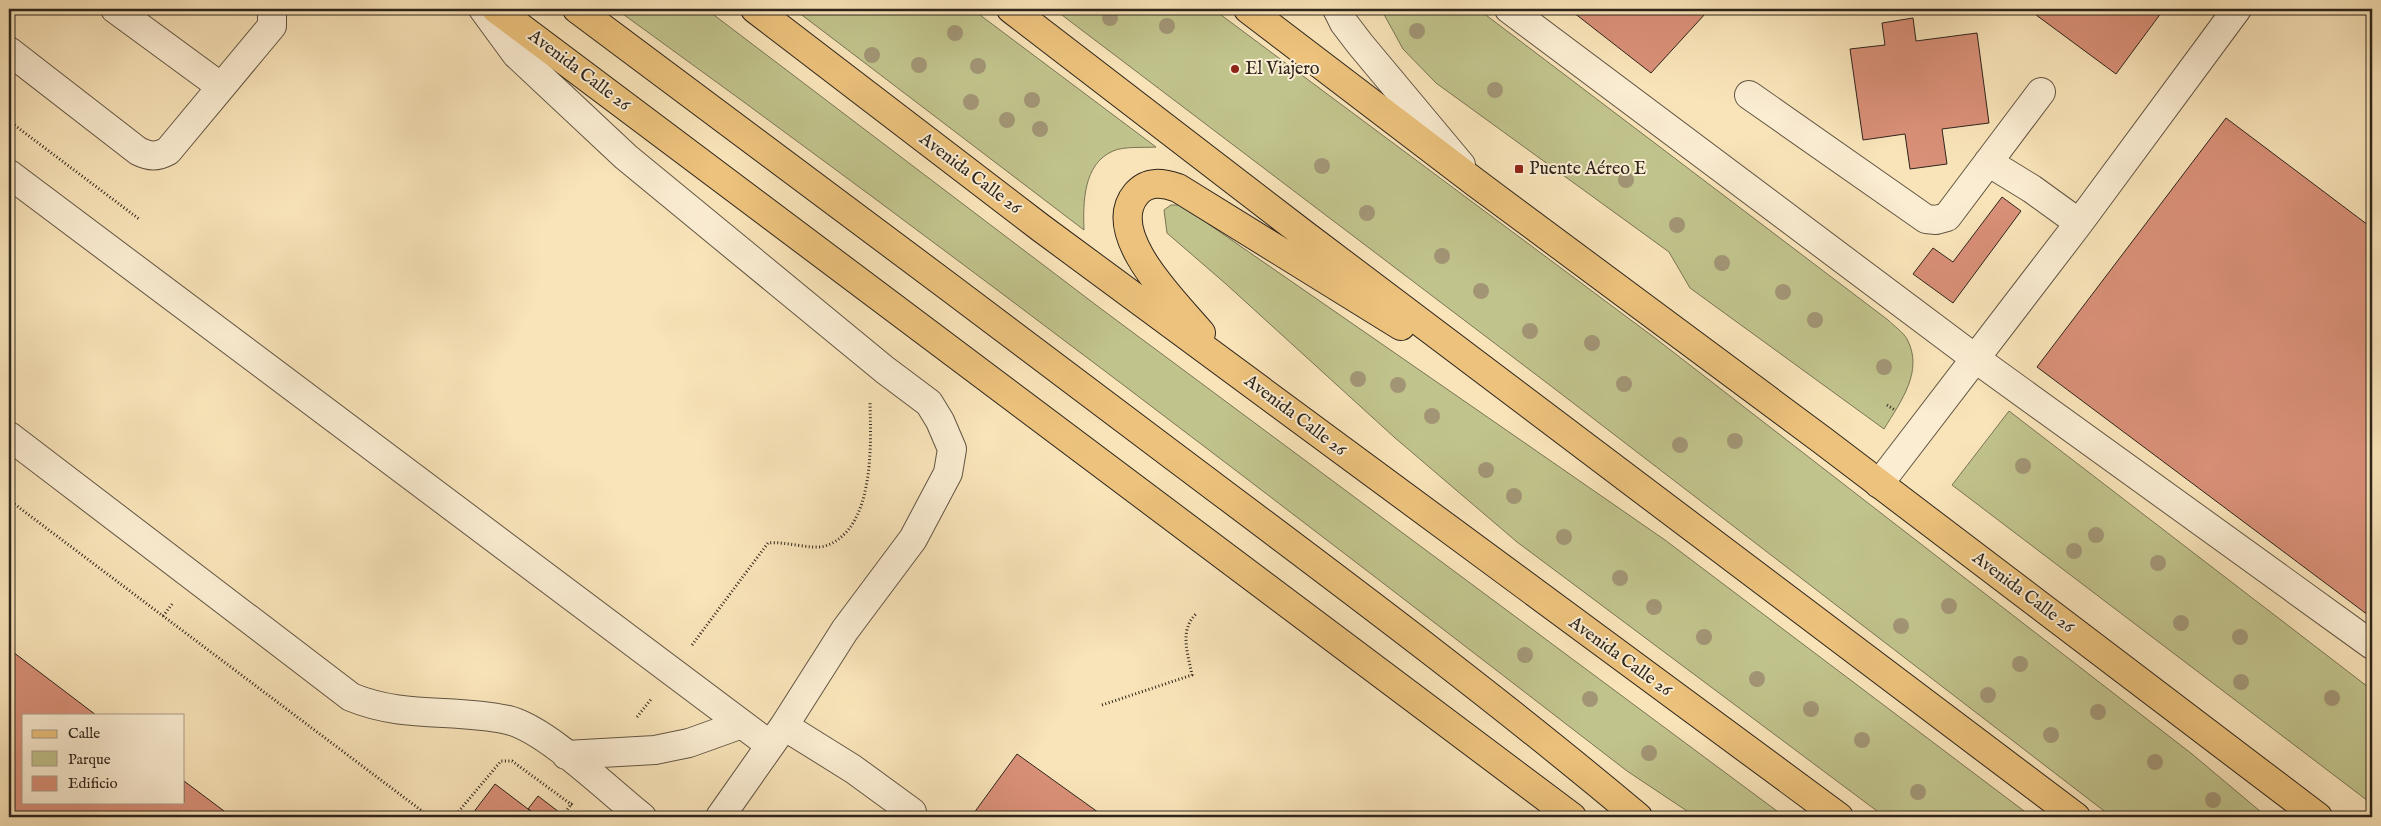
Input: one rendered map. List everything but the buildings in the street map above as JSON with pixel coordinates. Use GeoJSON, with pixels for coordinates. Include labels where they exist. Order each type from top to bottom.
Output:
{"type":"FeatureCollection","features":[{"type":"Feature","properties":{"kind":"main road","name":"Avenida Calle 26"},"geometry":{"type":"LineString","coordinates":[[496,9],[1572,817]]}},
{"type":"Feature","properties":{"kind":"main road"},"geometry":{"type":"LineString","coordinates":[[577,9],[804,177],[1251,514],[1574,763],[1638,817]]}},
{"type":"Feature","properties":{"kind":"main road","name":"Avenida Calle 26"},"geometry":{"type":"LineString","coordinates":[[755,9],[1041,228],[1538,597],[1839,817]]}},
{"type":"Feature","properties":{"kind":"main road"},"geometry":{"type":"LineString","coordinates":[[1011,9],[1305,235],[2076,817]]}},
{"type":"Feature","properties":{"kind":"main road","name":"Avenida Calle 26"},"geometry":{"type":"LineString","coordinates":[[1248,9],[2318,817]]}},
{"type":"Feature","properties":{"kind":"main road"},"geometry":{"type":"LineString","coordinates":[[1228,365],[1155,277],[1129,236],[1127,218],[1130,204],[1136,193],[1146,184],[1162,183],[1178,188],[1549,418]]}},
{"type":"Feature","properties":{"kind":"main road"},"geometry":{"type":"LineString","coordinates":[[1574,763],[1654,817]]}},
{"type":"Feature","properties":{"kind":"lane"},"geometry":{"type":"LineString","coordinates":[[115,9],[220,86]]}},
{"type":"Feature","properties":{"kind":"lane"},"geometry":{"type":"LineString","coordinates":[[9,51],[147,156],[159,155],[168,151],[220,86],[272,26],[272,9]]}},
{"type":"Feature","properties":{"kind":"lane"},"geometry":{"type":"LineString","coordinates":[[482,9],[516,54],[626,157],[885,370],[929,403],[940,421],[952,449],[948,473],[913,539],[845,630],[777,735],[720,817]]}},
{"type":"Feature","properties":{"kind":"lane"},"geometry":{"type":"LineString","coordinates":[[1337,9],[1344,23],[1360,44],[1476,183]]}},
{"type":"Feature","properties":{"kind":"lane"},"geometry":{"type":"LineString","coordinates":[[1509,9],[1976,359],[2372,645]]}},
{"type":"Feature","properties":{"kind":"lane"},"geometry":{"type":"LineString","coordinates":[[1879,484],[2079,223],[2237,9]]}},
{"type":"Feature","properties":{"kind":"lane"},"geometry":{"type":"LineString","coordinates":[[1749,95],[1926,219],[1936,220],[1946,217],[2041,92]]}},
{"type":"Feature","properties":{"kind":"lane"},"geometry":{"type":"LineString","coordinates":[[1988,162],[2032,189],[2079,223]]}},
{"type":"Feature","properties":{"kind":"lane"},"geometry":{"type":"LineString","coordinates":[[9,174],[742,724],[777,735],[853,769],[912,812]]}},
{"type":"Feature","properties":{"kind":"lane"},"geometry":{"type":"LineString","coordinates":[[9,436],[351,697],[374,706],[401,711],[472,715],[509,721],[538,733],[642,817]]}},
{"type":"Feature","properties":{"kind":"lane"},"geometry":{"type":"LineString","coordinates":[[566,756],[655,750],[689,744],[742,724]]}},
{"type":"Feature","properties":{"kind":"path"},"geometry":{"type":"LineString","coordinates":[[9,121],[139,219]]}},
{"type":"Feature","properties":{"kind":"path"},"geometry":{"type":"LineString","coordinates":[[610,754],[768,543],[779,542],[823,547],[840,540],[857,518],[870,462],[870,396]]}},
{"type":"Feature","properties":{"kind":"path"},"geometry":{"type":"LineString","coordinates":[[9,500],[430,817]]}},
{"type":"Feature","properties":{"kind":"path"},"geometry":{"type":"LineString","coordinates":[[1102,705],[1192,674],[1186,637],[1190,620],[1196,614]]}},
{"type":"Feature","properties":{"kind":"path"},"geometry":{"type":"LineString","coordinates":[[454,817],[501,761],[505,759],[512,760],[579,811]]}},
{"type":"Feature","properties":{"kind":"path"},"geometry":{"type":"LineString","coordinates":[[563,815],[592,777]]}},
{"type":"Feature","properties":{"kind":"green space"},"geometry":{"type":"Polygon","coordinates":[[[616,9],[706,9],[1100,308],[1785,817],[1696,817],[1627,771],[998,291],[616,9]]]}},
{"type":"Feature","properties":{"kind":"green space"},"geometry":{"type":"Polygon","coordinates":[[[794,9],[972,9],[1156,147],[1118,149],[1103,157],[1096,165],[1087,185],[1084,230],[794,9]]]}},
{"type":"Feature","properties":{"kind":"green space"},"geometry":{"type":"Polygon","coordinates":[[[1054,9],[1213,9],[1655,338],[2192,754],[2267,817],[2112,817],[1551,386],[1054,9]]]}},
{"type":"Feature","properties":{"kind":"green space"},"geometry":{"type":"Polygon","coordinates":[[[1381,9],[1478,9],[1888,320],[1907,339],[1912,351],[1913,363],[1908,386],[1884,429],[1690,288],[1669,252],[1436,83],[1403,49],[1381,9]]]}},
{"type":"Feature","properties":{"kind":"green space"},"geometry":{"type":"Polygon","coordinates":[[[1171,205],[1181,205],[1665,540],[2032,817],[1885,817],[1517,542],[1394,437],[1226,284],[1167,233],[1164,210],[1171,205]]]}},
{"type":"Feature","properties":{"kind":"green space"},"geometry":{"type":"Polygon","coordinates":[[[2009,411],[2372,690],[2372,804],[1952,485],[2009,411]]]}},
{"type":"Feature","properties":{"kind":"place","name":"El Viajero"},"geometry":{"type":"Point","coordinates":[1235,69]}},
{"type":"Feature","properties":{"kind":"place","name":"Puente Aéreo E"},"geometry":{"type":"Point","coordinates":[1519,169]}}]}
